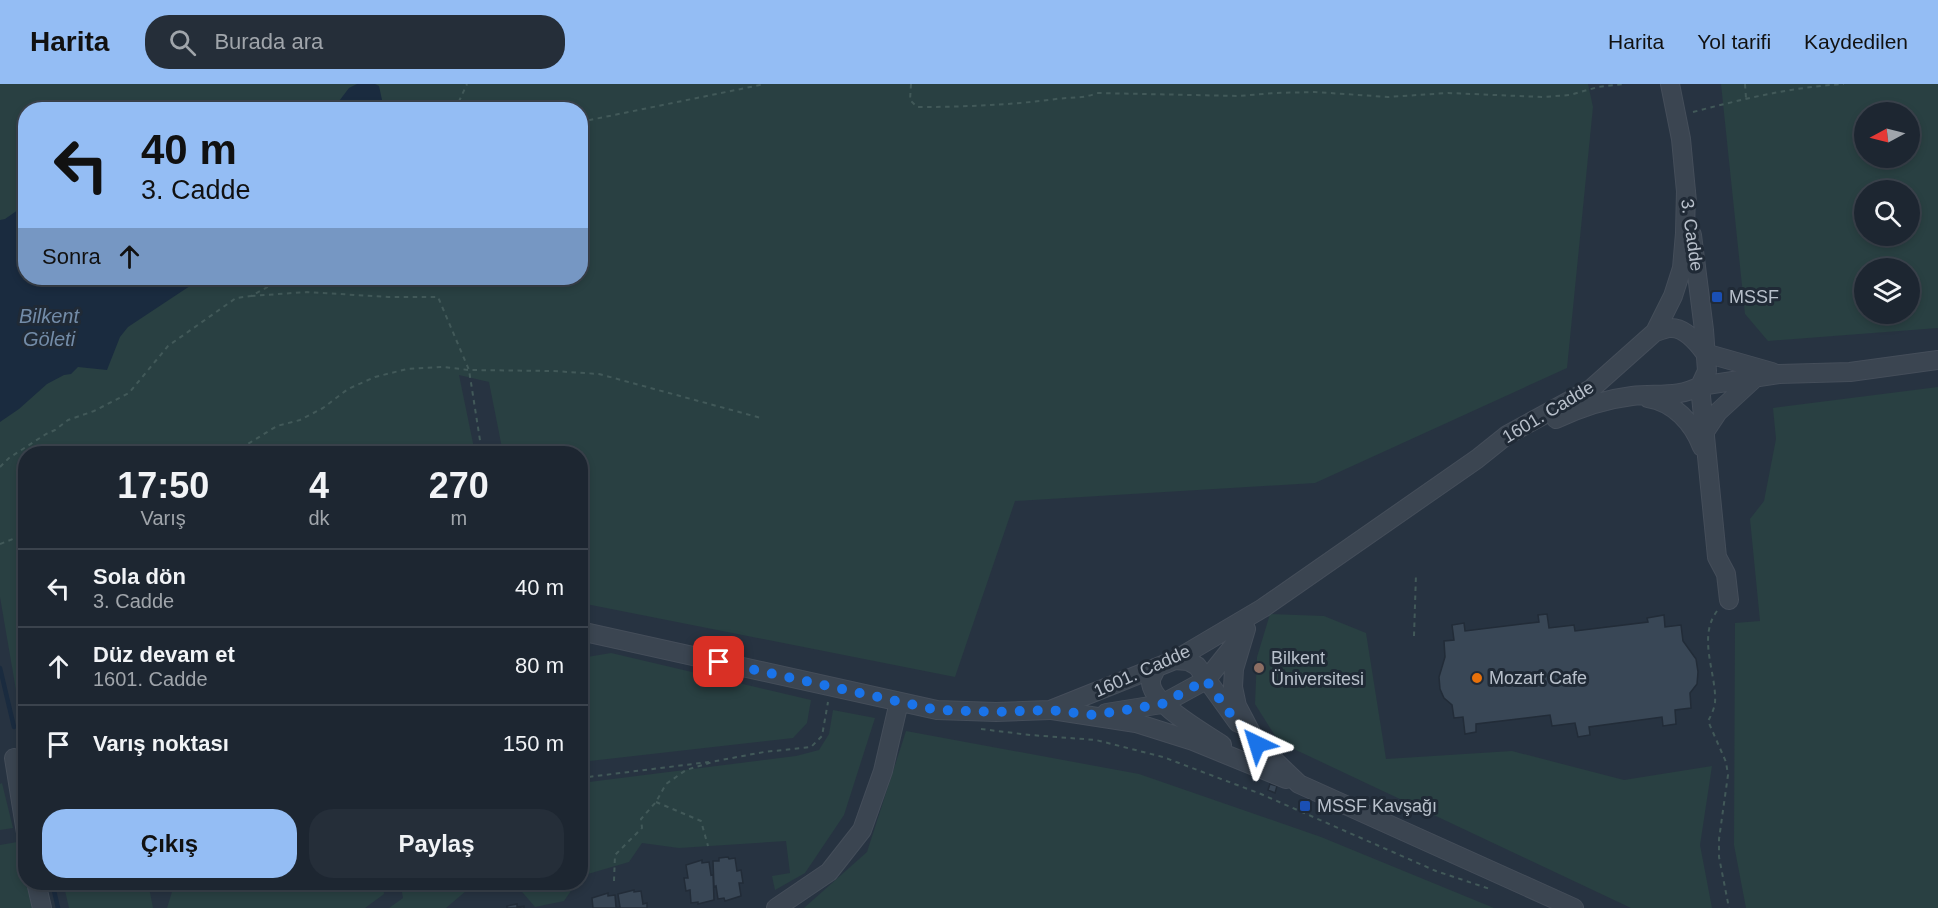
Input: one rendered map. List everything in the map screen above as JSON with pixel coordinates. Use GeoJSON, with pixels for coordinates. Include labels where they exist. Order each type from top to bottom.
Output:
{"type":"FeatureCollection","features":[{"type":"Feature","properties":{"kind":"street"},"geometry":{"type":"LineString","coordinates":[[1670,84],[1681,139],[1686,190]]}},
{"type":"Feature","properties":{"kind":"street","name":"3. Cadde"},"geometry":{"type":"LineString","coordinates":[[1618,364],[1655,332],[1673,296],[1682,268],[1686,190]]}},
{"type":"Feature","properties":{"kind":"street","name":"3. Cadde"},"geometry":{"type":"LineString","coordinates":[[1686,190],[1704,330],[1707,371],[1700,386],[1717,557],[1726,574],[1729,600]]}},
{"type":"Feature","properties":{"kind":"street"},"geometry":{"type":"LineString","coordinates":[[1655,332],[1671,327],[1696,341],[1705,352],[1779,374]]}},
{"type":"Feature","properties":{"kind":"street"},"geometry":{"type":"LineString","coordinates":[[1618,364],[1613,375],[1614,385],[1632,396],[1679,394],[1700,386],[1779,374],[1850,372],[1938,360]]}},
{"type":"Feature","properties":{"kind":"street","name":"1601. Cadde"},"geometry":{"type":"LineString","coordinates":[[588,633],[937,710],[996,712],[1050,710],[1175,660],[1263,608],[1477,459],[1507,435],[1591,389],[1618,364]]}},
{"type":"Feature","properties":{"kind":"street"},"geometry":{"type":"LineString","coordinates":[[1704,433],[1718,412],[1755,378]]}},
{"type":"Feature","properties":{"kind":"street","name":"3. Cadde"},"geometry":{"type":"LineString","coordinates":[[1632,396],[1658,400],[1679,412],[1695,431],[1707,460]]}},
{"type":"Feature","properties":{"kind":"street","name":"1601. Cadde"},"geometry":{"type":"LineString","coordinates":[[1477,459],[1560,417],[1602,402],[1632,396]]}},
{"type":"Feature","properties":{"kind":"street"},"geometry":{"type":"LineString","coordinates":[[1094,715],[1162,704],[1206,680],[1263,608]]}},
{"type":"Feature","properties":{"kind":"street"},"geometry":{"type":"LineString","coordinates":[[1246,629],[1233,669],[1233,687],[1237,706],[1257,744]]}},
{"type":"Feature","properties":{"kind":"street"},"geometry":{"type":"LineString","coordinates":[[1175,660],[1188,661],[1197,666],[1228,711],[1257,744],[1299,784]]}},
{"type":"Feature","properties":{"kind":"street"},"geometry":{"type":"LineString","coordinates":[[1156,668],[1151,681],[1153,693],[1162,704],[1251,764]]}},
{"type":"Feature","properties":{"kind":"street"},"geometry":{"type":"LineString","coordinates":[[776,908],[829,872],[862,830],[883,771],[899,702]]}},
{"type":"Feature","properties":{"kind":"street"},"geometry":{"type":"LineString","coordinates":[[1050,710],[1136,723],[1193,741],[1299,784],[1574,908]]}},
{"type":"Feature","properties":{"kind":"street"},"geometry":{"type":"LineString","coordinates":[[13,759],[18,789]]}},
{"type":"Feature","properties":{"kind":"street"},"geometry":{"type":"LineString","coordinates":[[38,890],[42,908]]}},
{"type":"Feature","properties":{"kind":"path"},"geometry":{"type":"LineString","coordinates":[[459,102],[467,84]]}},
{"type":"Feature","properties":{"kind":"path"},"geometry":{"type":"LineString","coordinates":[[588,120],[765,84]]}},
{"type":"Feature","properties":{"kind":"path"},"geometry":{"type":"LineString","coordinates":[[911,84],[910,100],[917,107],[1011,105],[1084,98],[1097,93],[1239,96],[1314,92],[1388,97],[1448,93],[1543,98],[1624,84]]}},
{"type":"Feature","properties":{"kind":"path"},"geometry":{"type":"LineString","coordinates":[[1745,84],[1746,98]]}},
{"type":"Feature","properties":{"kind":"path"},"geometry":{"type":"LineString","coordinates":[[1676,117],[1746,98],[1844,84]]}},
{"type":"Feature","properties":{"kind":"path"},"geometry":{"type":"LineString","coordinates":[[251,296],[271,285]]}},
{"type":"Feature","properties":{"kind":"path"},"geometry":{"type":"LineString","coordinates":[[28,446],[68,420],[94,411],[129,393],[168,346],[236,297],[307,292],[388,297],[438,297],[470,370],[481,446]]}},
{"type":"Feature","properties":{"kind":"path"},"geometry":{"type":"LineString","coordinates":[[244,446],[277,426],[300,420],[323,408],[348,390],[375,377],[407,369],[444,367],[470,370],[599,374],[761,418]]}},
{"type":"Feature","properties":{"kind":"path"},"geometry":{"type":"LineString","coordinates":[[0,467],[18,452]]}},
{"type":"Feature","properties":{"kind":"path"},"geometry":{"type":"LineString","coordinates":[[0,544],[18,537]]}},
{"type":"Feature","properties":{"kind":"path"},"geometry":{"type":"LineString","coordinates":[[1414,636],[1416,574]]}},
{"type":"Feature","properties":{"kind":"path"},"geometry":{"type":"LineString","coordinates":[[1729,600],[1716,612],[1710,623],[1708,641],[1715,704],[1708,721],[1726,762],[1728,775],[1719,839],[1719,857],[1729,908]]}},
{"type":"Feature","properties":{"kind":"path"},"geometry":{"type":"LineString","coordinates":[[588,777],[812,747],[822,736],[827,704],[835,688]]}},
{"type":"Feature","properties":{"kind":"path"},"geometry":{"type":"LineString","coordinates":[[971,728],[1096,740],[1163,757],[1261,794],[1436,871],[1499,892]]}},
{"type":"Feature","properties":{"kind":"path"},"geometry":{"type":"LineString","coordinates":[[614,881],[615,855],[642,828],[641,819],[656,802],[666,784],[686,770],[716,761]]}},
{"type":"Feature","properties":{"kind":"path"},"geometry":{"type":"LineString","coordinates":[[656,802],[701,821],[708,846]]}},
{"type":"Feature","properties":{"kind":"green space"},"geometry":{"type":"Polygon","coordinates":[[[0,84],[1588,84],[1593,107],[1567,368],[1315,483],[1015,501],[955,677],[588,604],[588,446],[502,446],[489,382],[459,375],[474,446],[18,446],[18,702],[0,597],[0,84]]]}},
{"type":"Feature","properties":{"kind":"green space"},"geometry":{"type":"Polygon","coordinates":[[[1721,84],[1938,84],[1938,328],[1768,341],[1745,314],[1721,84]]]}},
{"type":"Feature","properties":{"kind":"green space"},"geometry":{"type":"Polygon","coordinates":[[[1938,387],[1938,908],[1746,908],[1734,845],[1735,623],[1760,621],[1750,519],[1764,501],[1776,439],[1773,408],[1938,387]]]}},
{"type":"Feature","properties":{"kind":"green space"},"geometry":{"type":"Polygon","coordinates":[[[1270,614],[1324,616],[1366,633],[1386,759],[1512,751],[1624,780],[1712,766],[1700,845],[1712,908],[1631,908],[1279,742],[1255,704],[1257,657],[1270,614]]]}},
{"type":"Feature","properties":{"kind":"green space"},"geometry":{"type":"Polygon","coordinates":[[[611,653],[811,700],[807,723],[793,738],[588,761],[588,657],[611,653]]]}},
{"type":"Feature","properties":{"kind":"green space"},"geometry":{"type":"Polygon","coordinates":[[[833,710],[875,718],[844,815],[805,873],[775,890],[772,876],[790,873],[786,841],[679,848],[642,843],[629,862],[588,874],[588,782],[796,756],[819,750],[829,734],[833,710]]]}},
{"type":"Feature","properties":{"kind":"green space"},"geometry":{"type":"Polygon","coordinates":[[[906,731],[1139,774],[1321,837],[1494,908],[804,908],[867,852],[906,731]]]}},
{"type":"Feature","properties":{"kind":"green space"},"geometry":{"type":"Polygon","coordinates":[[[2,783],[13,828],[0,830],[0,784],[2,783]]]}},
{"type":"Feature","properties":{"kind":"green space"},"geometry":{"type":"Polygon","coordinates":[[[17,842],[18,890],[29,890],[33,908],[0,908],[0,845],[17,842]]]}},
{"type":"Feature","properties":{"kind":"green space"},"geometry":{"type":"Polygon","coordinates":[[[65,890],[150,890],[153,908],[69,908],[65,890]]]}},
{"type":"Feature","properties":{"kind":"green space"},"geometry":{"type":"Polygon","coordinates":[[[173,890],[384,890],[384,894],[365,908],[167,908],[173,890]]]}},
{"type":"Feature","properties":{"kind":"green space"},"geometry":{"type":"Polygon","coordinates":[[[402,890],[476,890],[466,891],[446,908],[389,908],[403,898],[402,890]]]}},
{"type":"Feature","properties":{"kind":"green space"},"geometry":{"type":"Polygon","coordinates":[[[520,890],[572,890],[564,901],[535,907],[520,890]]]}},
{"type":"Feature","properties":{"kind":"water"},"geometry":{"type":"Polygon","coordinates":[[[357,84],[375,84],[379,86],[382,102],[338,102],[349,88],[357,84]]]}},
{"type":"Feature","properties":{"kind":"water","name":"Bilkent Göleti"},"geometry":{"type":"Polygon","coordinates":[[[18,210],[18,285],[191,285],[128,327],[120,337],[107,370],[78,367],[71,374],[47,384],[19,409],[0,422],[0,220],[18,210]]]}},
{"type":"Feature","properties":{"kind":"building"},"geometry":{"type":"Polygon","coordinates":[[[1547,614],[1549,628],[1574,625],[1575,631],[1648,622],[1647,618],[1664,615],[1665,627],[1681,625],[1683,641],[1696,659],[1698,672],[1697,684],[1690,693],[1691,708],[1675,710],[1676,724],[1663,726],[1662,717],[1589,727],[1590,735],[1578,737],[1575,723],[1552,726],[1550,715],[1476,724],[1476,732],[1465,734],[1463,717],[1454,718],[1452,705],[1444,698],[1440,689],[1439,677],[1445,657],[1444,641],[1454,640],[1452,625],[1464,623],[1465,631],[1539,622],[1538,615],[1547,614]]]}},
{"type":"Feature","properties":{"kind":"building"},"geometry":{"type":"Polygon","coordinates":[[[1270,784],[1277,786],[1275,793],[1268,790],[1270,784]]]}},
{"type":"Feature","properties":{"kind":"building"},"geometry":{"type":"Polygon","coordinates":[[[728,857],[729,859],[735,858],[737,871],[741,870],[743,883],[739,883],[741,896],[725,901],[724,898],[718,899],[716,886],[714,887],[713,861],[728,857]]]}},
{"type":"Feature","properties":{"kind":"building"},"geometry":{"type":"Polygon","coordinates":[[[702,860],[702,863],[709,862],[711,875],[713,874],[714,900],[698,904],[698,902],[691,903],[690,890],[686,891],[684,878],[688,878],[686,865],[702,860]]]}},
{"type":"Feature","properties":{"kind":"building"},"geometry":{"type":"Polygon","coordinates":[[[634,890],[634,892],[641,891],[643,904],[647,903],[647,908],[618,908],[620,907],[618,894],[634,890]]]}},
{"type":"Feature","properties":{"kind":"building"},"geometry":{"type":"Polygon","coordinates":[[[608,893],[608,896],[615,895],[618,908],[593,908],[592,898],[608,893]]]}},
{"type":"Feature","properties":{"kind":"building"},"geometry":{"type":"Polygon","coordinates":[[[517,904],[517,907],[524,906],[524,908],[507,908],[507,906],[517,904]]]}},
{"type":"Feature","properties":{"kind":"waterway"},"geometry":{"type":"LineString","coordinates":[[0,668],[14,727]]}},
{"type":"Feature","properties":{"kind":"waterway"},"geometry":{"type":"LineString","coordinates":[[54,890],[58,908]]}},
{"type":"Feature","properties":{"kind":"place","name":"MSSF"},"geometry":{"type":"Point","coordinates":[1717,297]}},
{"type":"Feature","properties":{"kind":"place","name":"Bilkent Üniversitesi"},"geometry":{"type":"Point","coordinates":[1259,668]}},
{"type":"Feature","properties":{"kind":"place","name":"Mozart Cafe"},"geometry":{"type":"Point","coordinates":[1477,678]}},
{"type":"Feature","properties":{"kind":"place","name":"MSSF Kavşağı"},"geometry":{"type":"Point","coordinates":[1305,806]}},
{"type":"Feature","properties":{"kind":"route"},"geometry":{"type":"LineString","coordinates":[[719,662],[937,710],[957,711],[1050,710],[1094,715],[1162,704],[1206,680],[1228,711],[1257,744]]}}]}
